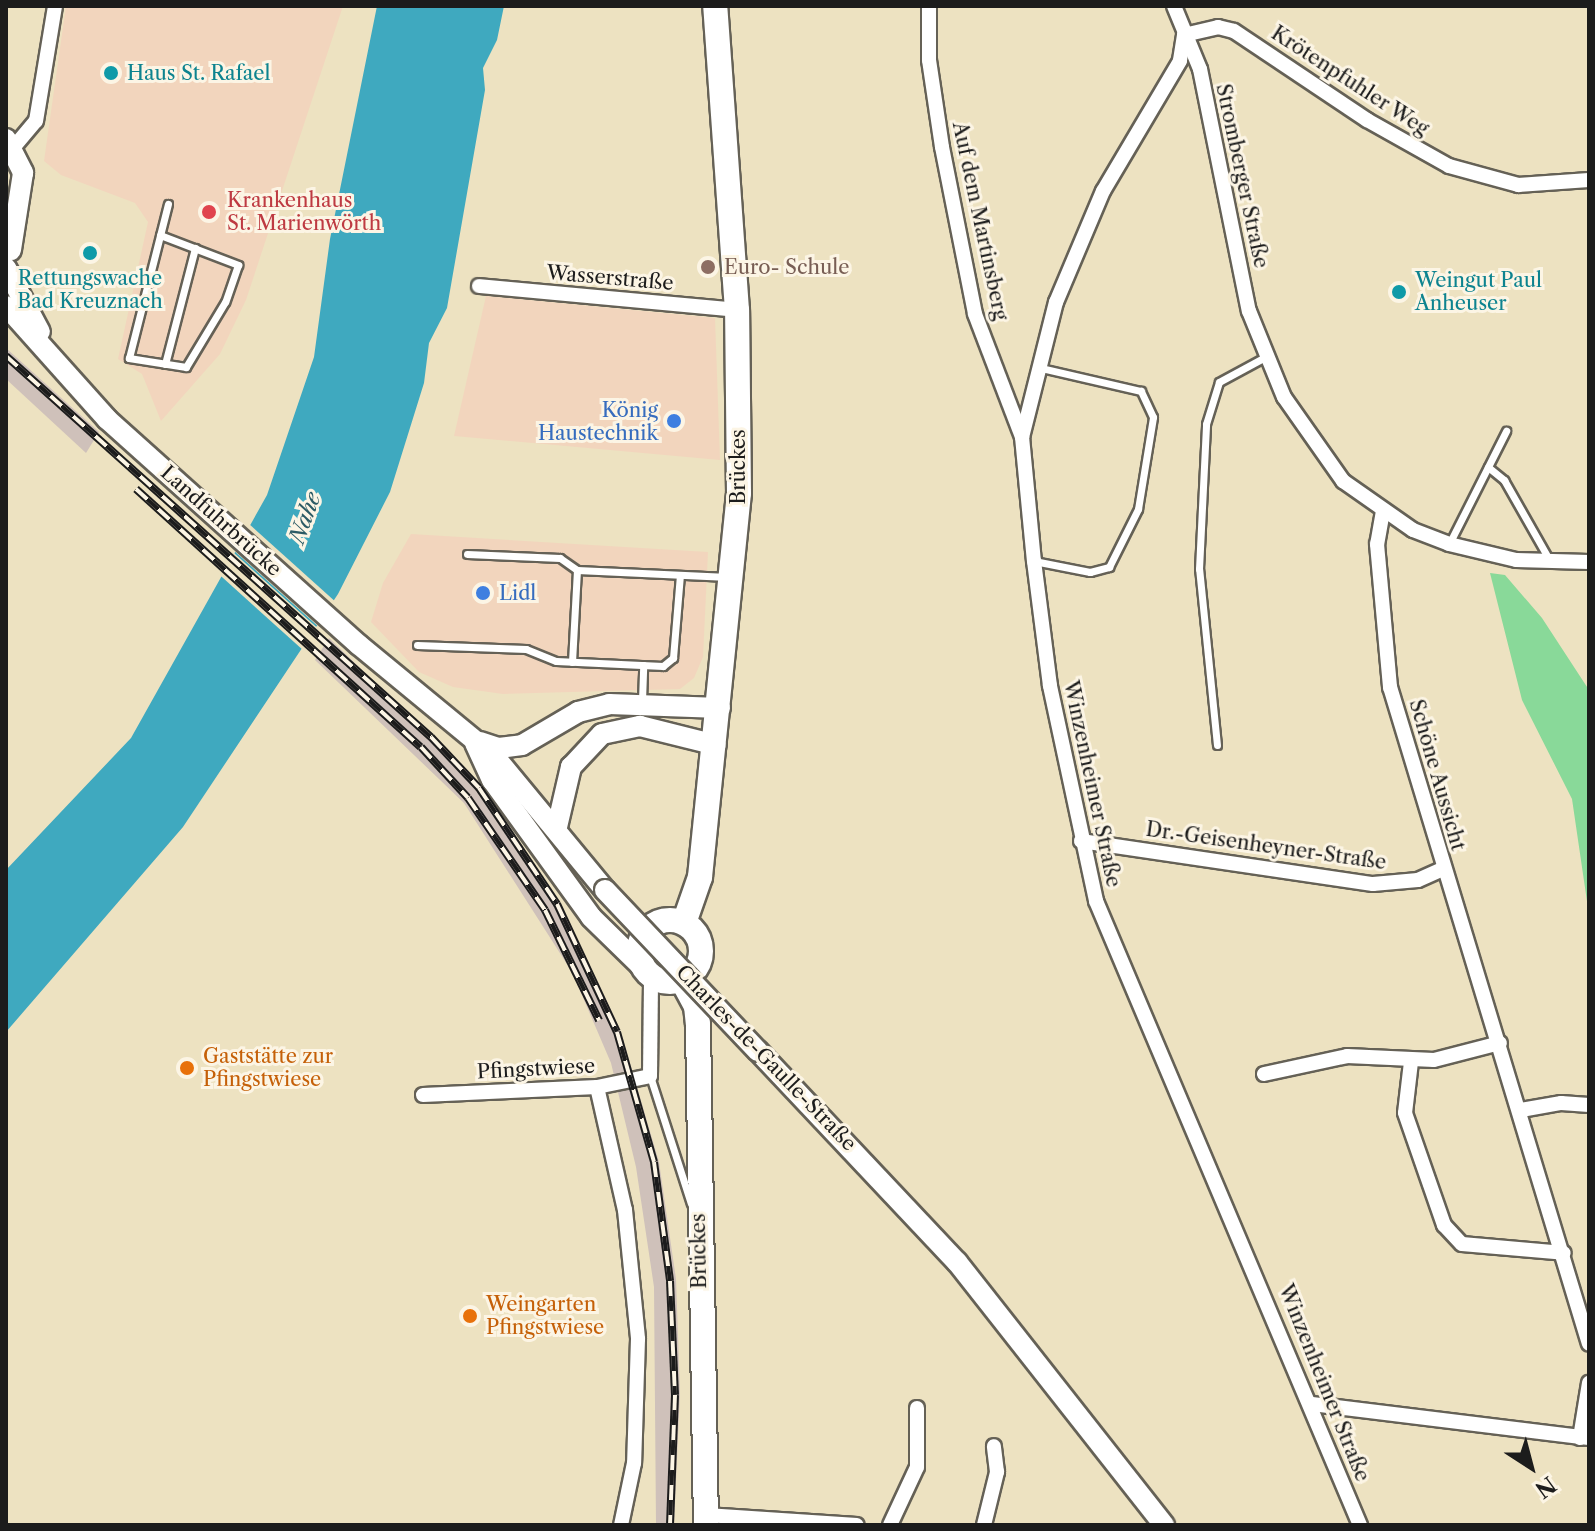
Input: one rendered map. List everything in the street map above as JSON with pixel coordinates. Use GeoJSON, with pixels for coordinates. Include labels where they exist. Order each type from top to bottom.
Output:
{"type":"FeatureCollection","features":[{"type":"Feature","properties":{"kind":"main road","name":"Brückes"},"geometry":{"type":"LineString","coordinates":[[684,923],[700,877],[734,578],[739,493],[737,310],[715,6]]}},
{"type":"Feature","properties":{"kind":"main road"},"geometry":{"type":"LineString","coordinates":[[665,920],[684,923],[701,948],[697,967],[682,980],[666,983],[647,972],[638,947],[647,930],[665,920]]}},
{"type":"Feature","properties":{"kind":"main road","name":"Brückes"},"geometry":{"type":"LineString","coordinates":[[682,980],[696,1006],[698,1024],[706,1520]]}},
{"type":"Feature","properties":{"kind":"street"},"geometry":{"type":"LineString","coordinates":[[55,6],[36,121],[10,143],[23,173],[7,256],[63,372]]}},
{"type":"Feature","properties":{"kind":"street","name":"Auf dem Martinsberg"},"geometry":{"type":"LineString","coordinates":[[929,6],[929,60],[975,314],[1022,437]]}},
{"type":"Feature","properties":{"kind":"street","name":"Stromberger Straße"},"geometry":{"type":"LineString","coordinates":[[1174,6],[1200,69],[1249,311],[1284,397],[1343,481],[1383,511],[1449,544],[1484,555],[1551,563],[1589,562]]}},
{"type":"Feature","properties":{"kind":"street","name":"Krötenpfuhler Weg"},"geometry":{"type":"LineString","coordinates":[[1184,35],[1218,27],[1234,31],[1367,120],[1449,166],[1518,185],[1589,180]]}},
{"type":"Feature","properties":{"kind":"street","name":"Winzenheimer Straße"},"geometry":{"type":"LineString","coordinates":[[1184,35],[1180,61],[1103,191],[1069,262],[1022,437],[1034,561],[1050,686],[1081,841],[1110,940],[1312,1404],[1360,1525]]}},
{"type":"Feature","properties":{"kind":"street"},"geometry":{"type":"LineString","coordinates":[[6,200],[23,173]]}},
{"type":"Feature","properties":{"kind":"street","name":"Wasserstraße"},"geometry":{"type":"LineString","coordinates":[[479,286],[737,310]]}},
{"type":"Feature","properties":{"kind":"street"},"geometry":{"type":"LineString","coordinates":[[6,306],[63,372]]}},
{"type":"Feature","properties":{"kind":"street","name":"Landfuhrbrücke"},"geometry":{"type":"LineString","coordinates":[[63,372],[107,419],[335,624]]}},
{"type":"Feature","properties":{"kind":"street","name":"Schöne Aussicht"},"geometry":{"type":"LineString","coordinates":[[1383,511],[1377,544],[1389,676],[1443,869],[1521,1110],[1589,1344]]}},
{"type":"Feature","properties":{"kind":"street","name":"Charles-de-Gaulle-Straße"},"geometry":{"type":"LineString","coordinates":[[335,624],[473,739],[557,827],[605,890],[957,1262],[1164,1525]]}},
{"type":"Feature","properties":{"kind":"street"},"geometry":{"type":"LineString","coordinates":[[473,739],[499,748],[522,745],[578,712],[642,703],[720,708]]}},
{"type":"Feature","properties":{"kind":"street"},"geometry":{"type":"LineString","coordinates":[[557,827],[571,767],[602,734],[640,726],[716,745]]}},
{"type":"Feature","properties":{"kind":"street"},"geometry":{"type":"LineString","coordinates":[[473,739],[492,780],[591,917],[647,972],[650,1076]]}},
{"type":"Feature","properties":{"kind":"street","name":"Dr.-Geisenheyner-Straße"},"geometry":{"type":"LineString","coordinates":[[1081,841],[1373,884],[1418,880],[1443,869]]}},
{"type":"Feature","properties":{"kind":"street"},"geometry":{"type":"LineString","coordinates":[[1264,1074],[1347,1056],[1411,1062],[1500,1043]]}},
{"type":"Feature","properties":{"kind":"street"},"geometry":{"type":"LineString","coordinates":[[1411,1062],[1405,1113],[1444,1225],[1462,1244],[1564,1253]]}},
{"type":"Feature","properties":{"kind":"street","name":"Pfingstwiese"},"geometry":{"type":"LineString","coordinates":[[423,1095],[597,1087],[650,1076]]}},
{"type":"Feature","properties":{"kind":"street"},"geometry":{"type":"LineString","coordinates":[[597,1087],[625,1210],[638,1339],[634,1463],[621,1525]]}},
{"type":"Feature","properties":{"kind":"street"},"geometry":{"type":"LineString","coordinates":[[1521,1110],[1561,1103],[1589,1105]]}},
{"type":"Feature","properties":{"kind":"street"},"geometry":{"type":"LineString","coordinates":[[1312,1404],[1585,1438],[1589,1383]]}},
{"type":"Feature","properties":{"kind":"street"},"geometry":{"type":"LineString","coordinates":[[890,1525],[917,1467],[917,1408]]}},
{"type":"Feature","properties":{"kind":"street"},"geometry":{"type":"LineString","coordinates":[[984,1525],[997,1472],[994,1446]]}},
{"type":"Feature","properties":{"kind":"street"},"geometry":{"type":"LineString","coordinates":[[706,1520],[857,1525]]}},
{"type":"Feature","properties":{"kind":"lane"},"geometry":{"type":"LineString","coordinates":[[160,235],[238,265],[225,302],[186,367],[129,358],[160,235],[168,204]]}},
{"type":"Feature","properties":{"kind":"lane"},"geometry":{"type":"LineString","coordinates":[[165,364],[195,248]]}},
{"type":"Feature","properties":{"kind":"lane"},"geometry":{"type":"LineString","coordinates":[[1217,745],[1199,569],[1200,497],[1205,474],[1206,424],[1215,388],[1267,356]]}},
{"type":"Feature","properties":{"kind":"lane"},"geometry":{"type":"LineString","coordinates":[[1034,561],[1090,572],[1109,567],[1138,509],[1153,417],[1141,391],[1041,368]]}},
{"type":"Feature","properties":{"kind":"lane"},"geometry":{"type":"LineString","coordinates":[[1449,544],[1506,431]]}},
{"type":"Feature","properties":{"kind":"lane"},"geometry":{"type":"LineString","coordinates":[[1488,467],[1504,480],[1551,563]]}},
{"type":"Feature","properties":{"kind":"lane"},"geometry":{"type":"LineString","coordinates":[[467,554],[560,558],[577,570],[734,578]]}},
{"type":"Feature","properties":{"kind":"lane"},"geometry":{"type":"LineString","coordinates":[[572,662],[577,570]]}},
{"type":"Feature","properties":{"kind":"lane"},"geometry":{"type":"LineString","coordinates":[[417,645],[526,649],[572,662],[663,666],[673,658],[680,575]]}},
{"type":"Feature","properties":{"kind":"lane"},"geometry":{"type":"LineString","coordinates":[[642,703],[643,665]]}},
{"type":"Feature","properties":{"kind":"lane"},"geometry":{"type":"LineString","coordinates":[[650,1076],[699,1223]]}},
{"type":"Feature","properties":{"kind":"shaded area","name":"Krankenhaus St. Marienwörth"},"geometry":{"type":"Polygon","coordinates":[[[66,6],[343,6],[246,300],[220,354],[161,421],[142,374],[118,359],[148,222],[135,203],[61,175],[44,161],[66,6]]]}},
{"type":"Feature","properties":{"kind":"shaded area"},"geometry":{"type":"Polygon","coordinates":[[[486,296],[715,318],[720,460],[454,436],[486,296]]]}},
{"type":"Feature","properties":{"kind":"shaded area"},"geometry":{"type":"Polygon","coordinates":[[[6,348],[99,432],[86,453],[6,379],[6,348]]]}},
{"type":"Feature","properties":{"kind":"shaded area"},"geometry":{"type":"Polygon","coordinates":[[[411,534],[708,552],[703,657],[694,678],[680,689],[503,694],[453,687],[419,672],[371,622],[383,583],[411,534]]]}},
{"type":"Feature","properties":{"kind":"shaded area"},"geometry":{"type":"Polygon","coordinates":[[[329,638],[481,785],[558,899],[620,1029],[659,1162],[676,1279],[680,1393],[674,1525],[656,1525],[654,1287],[636,1167],[611,1063],[572,972],[464,803],[315,660],[329,638]]]}},
{"type":"Feature","properties":{"kind":"green space"},"geometry":{"type":"Polygon","coordinates":[[[1490,573],[1505,575],[1542,618],[1589,690],[1589,915],[1572,799],[1522,700],[1490,573]]]}},
{"type":"Feature","properties":{"kind":"water","name":"Nahe"},"geometry":{"type":"Polygon","coordinates":[[[377,6],[504,6],[497,40],[483,68],[485,90],[447,308],[429,343],[424,383],[390,492],[338,594],[183,827],[6,1032],[6,870],[131,738],[267,495],[314,357],[330,239],[377,6]]]}},
{"type":"Feature","properties":{"kind":"pier"},"geometry":{"type":"Polygon","coordinates":[[[248,523],[337,603],[317,626],[228,545],[248,523]]]}},
{"type":"Feature","properties":{"kind":"pier"},"geometry":{"type":"Polygon","coordinates":[[[233,552],[319,630],[302,649],[216,571],[233,552]]]}},
{"type":"Feature","properties":{"kind":"railway"},"geometry":{"type":"LineString","coordinates":[[6,356],[431,737],[479,788],[557,904],[617,1032],[654,1162],[670,1281],[675,1395],[670,1525]]}},
{"type":"Feature","properties":{"kind":"railway"},"geometry":{"type":"LineString","coordinates":[[136,489],[421,747],[468,798],[545,910],[599,1020]]}},
{"type":"Feature","properties":{"kind":"place","name":"Haus St. Rafael"},"geometry":{"type":"Point","coordinates":[111,73]}},
{"type":"Feature","properties":{"kind":"place","name":"Krankenhaus St. Marienwörth"},"geometry":{"type":"Point","coordinates":[209,212]}},
{"type":"Feature","properties":{"kind":"place","name":"Rettungswache Bad Kreuznach"},"geometry":{"type":"Point","coordinates":[90,253]}},
{"type":"Feature","properties":{"kind":"place","name":"Euro- Schule"},"geometry":{"type":"Point","coordinates":[708,267]}},
{"type":"Feature","properties":{"kind":"place","name":"Weingut Paul Anheuser"},"geometry":{"type":"Point","coordinates":[1399,292]}},
{"type":"Feature","properties":{"kind":"place","name":"König Haustechnik"},"geometry":{"type":"Point","coordinates":[674,421]}},
{"type":"Feature","properties":{"kind":"place","name":"Lidl"},"geometry":{"type":"Point","coordinates":[483,593]}},
{"type":"Feature","properties":{"kind":"place","name":"Gaststätte zur Pfingstwiese"},"geometry":{"type":"Point","coordinates":[187,1068]}},
{"type":"Feature","properties":{"kind":"place","name":"Weingarten Pfingstwiese"},"geometry":{"type":"Point","coordinates":[470,1316]}}]}
